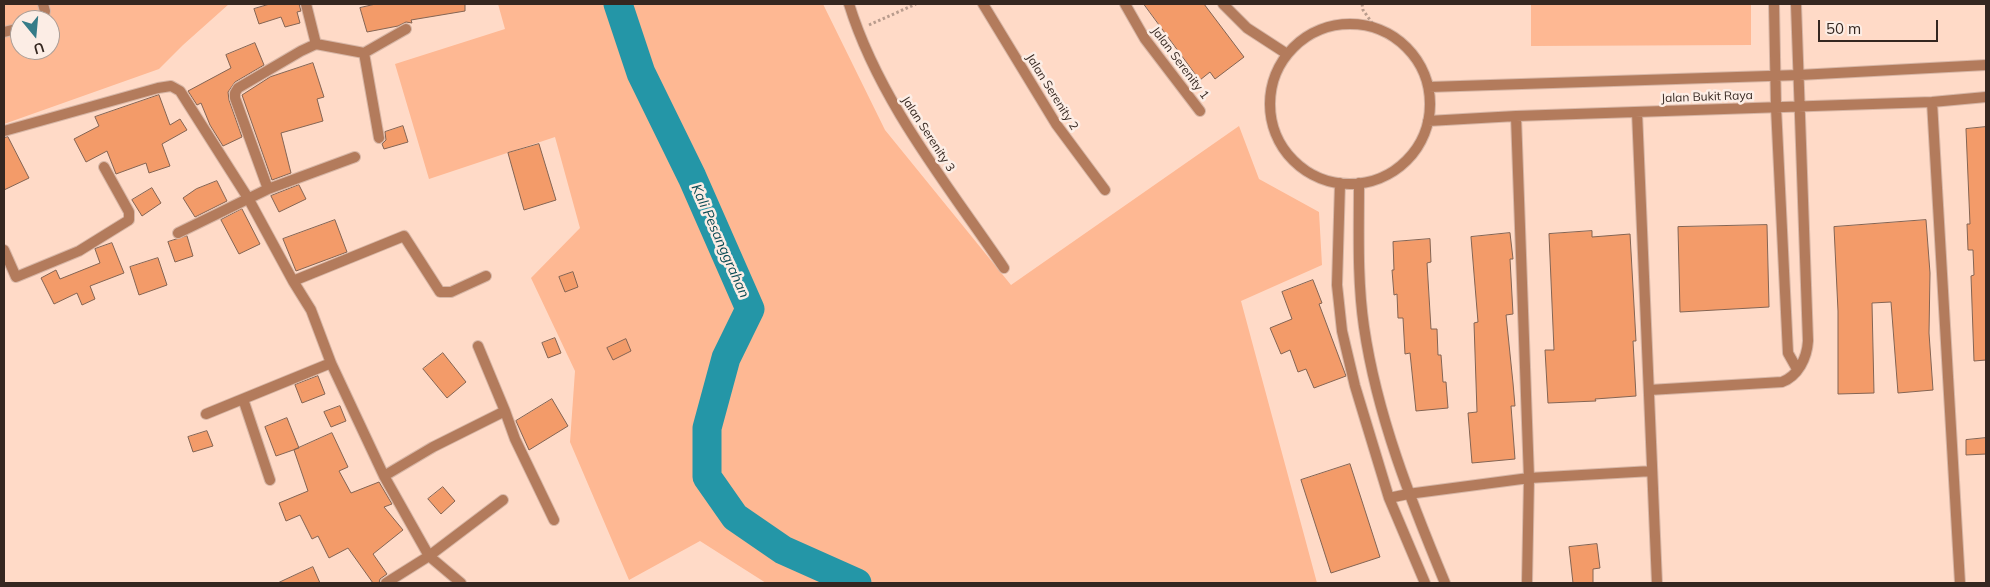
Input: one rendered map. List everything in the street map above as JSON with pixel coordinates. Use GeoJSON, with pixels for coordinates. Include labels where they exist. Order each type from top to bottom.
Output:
{"type":"FeatureCollection","features":[{"type":"Feature","properties":{"kind":"street"},"geometry":{"type":"LineString","coordinates":[[306,4],[316,44]]}},
{"type":"Feature","properties":{"kind":"street","name":"Jalan Serenity 3"},"geometry":{"type":"LineString","coordinates":[[849,4],[857,30],[893,104],[1004,268]]}},
{"type":"Feature","properties":{"kind":"street","name":"Jalan Serenity 2"},"geometry":{"type":"LineString","coordinates":[[983,4],[1056,124],[1105,190]]}},
{"type":"Feature","properties":{"kind":"street","name":"Jalan Serenity 1"},"geometry":{"type":"LineString","coordinates":[[1125,4],[1145,39],[1200,111]]}},
{"type":"Feature","properties":{"kind":"street"},"geometry":{"type":"LineString","coordinates":[[1223,4],[1247,28],[1287,54]]}},
{"type":"Feature","properties":{"kind":"street"},"geometry":{"type":"LineString","coordinates":[[1774,4],[1776,107],[1788,353],[1797,369]]}},
{"type":"Feature","properties":{"kind":"street"},"geometry":{"type":"LineString","coordinates":[[1649,390],[1772,384],[1789,379],[1805,358],[1808,341],[1796,4]]}},
{"type":"Feature","properties":{"kind":"street"},"geometry":{"type":"LineString","coordinates":[[1351,24],[1375,28],[1400,40],[1418,61],[1429,87],[1428,121],[1420,144],[1404,163],[1383,176],[1359,183],[1340,183],[1314,175],[1293,160],[1278,138],[1270,113],[1270,92],[1276,72],[1287,54],[1305,37],[1327,27],[1351,24]]}},
{"type":"Feature","properties":{"kind":"street"},"geometry":{"type":"LineString","coordinates":[[268,189],[235,98],[238,88],[316,44],[364,53],[406,29]]}},
{"type":"Feature","properties":{"kind":"street"},"geometry":{"type":"LineString","coordinates":[[364,53],[379,138]]}},
{"type":"Feature","properties":{"kind":"street","name":"Jalan Bukit Raya"},"geometry":{"type":"LineString","coordinates":[[1429,87],[1799,75],[1986,65]]}},
{"type":"Feature","properties":{"kind":"street"},"geometry":{"type":"LineString","coordinates":[[4,131],[158,88],[171,86],[180,91],[248,198],[311,310],[331,363],[384,476],[429,556],[461,583]]}},
{"type":"Feature","properties":{"kind":"street","name":"Jalan Bukit Raya"},"geometry":{"type":"LineString","coordinates":[[1428,121],[1516,116],[1932,102],[1986,97]]}},
{"type":"Feature","properties":{"kind":"street"},"geometry":{"type":"LineString","coordinates":[[1932,102],[1960,583]]}},
{"type":"Feature","properties":{"kind":"street"},"geometry":{"type":"LineString","coordinates":[[1637,112],[1657,583]]}},
{"type":"Feature","properties":{"kind":"street"},"geometry":{"type":"LineString","coordinates":[[1516,116],[1528,478],[1527,583]]}},
{"type":"Feature","properties":{"kind":"street"},"geometry":{"type":"LineString","coordinates":[[178,233],[268,189],[355,157]]}},
{"type":"Feature","properties":{"kind":"street"},"geometry":{"type":"LineString","coordinates":[[4,250],[16,277],[79,251],[129,220],[129,212],[104,167]]}},
{"type":"Feature","properties":{"kind":"street"},"geometry":{"type":"LineString","coordinates":[[1340,183],[1337,284],[1342,331],[1355,386],[1389,498],[1425,583]]}},
{"type":"Feature","properties":{"kind":"street"},"geometry":{"type":"LineString","coordinates":[[1359,183],[1359,283],[1364,327],[1374,382],[1408,494],[1445,583]]}},
{"type":"Feature","properties":{"kind":"street"},"geometry":{"type":"LineString","coordinates":[[293,281],[404,236],[440,292],[451,292],[486,276]]}},
{"type":"Feature","properties":{"kind":"street"},"geometry":{"type":"LineString","coordinates":[[478,346],[515,439],[554,520]]}},
{"type":"Feature","properties":{"kind":"street"},"geometry":{"type":"LineString","coordinates":[[206,414],[331,363]]}},
{"type":"Feature","properties":{"kind":"street"},"geometry":{"type":"LineString","coordinates":[[243,399],[270,480]]}},
{"type":"Feature","properties":{"kind":"street"},"geometry":{"type":"LineString","coordinates":[[384,476],[433,447],[505,411]]}},
{"type":"Feature","properties":{"kind":"street"},"geometry":{"type":"LineString","coordinates":[[1389,498],[1528,478],[1652,471]]}},
{"type":"Feature","properties":{"kind":"street"},"geometry":{"type":"LineString","coordinates":[[386,583],[429,556],[503,500]]}},
{"type":"Feature","properties":{"kind":"path"},"geometry":{"type":"LineString","coordinates":[[857,30],[916,4]]}},
{"type":"Feature","properties":{"kind":"path"},"geometry":{"type":"LineString","coordinates":[[1362,4],[1363,10],[1375,28]]}},
{"type":"Feature","properties":{"kind":"shaded area"},"geometry":{"type":"Polygon","coordinates":[[[4,4],[229,4],[159,69],[4,124],[4,4]]]}},
{"type":"Feature","properties":{"kind":"shaded area"},"geometry":{"type":"Polygon","coordinates":[[[498,4],[823,4],[885,130],[1011,285],[1239,126],[1259,179],[1319,212],[1322,265],[1241,301],[1317,583],[766,583],[700,541],[629,580],[570,442],[575,371],[531,278],[580,228],[555,137],[429,179],[395,64],[505,29],[498,4]]]}},
{"type":"Feature","properties":{"kind":"shaded area"},"geometry":{"type":"Polygon","coordinates":[[[1531,4],[1751,4],[1751,45],[1531,46],[1531,4]]]}},
{"type":"Feature","properties":{"kind":"building"},"geometry":{"type":"Polygon","coordinates":[[[270,4],[299,4],[301,11],[297,12],[300,23],[285,27],[281,17],[259,24],[254,9],[270,4]]]}},
{"type":"Feature","properties":{"kind":"building"},"geometry":{"type":"Polygon","coordinates":[[[376,4],[465,4],[465,11],[411,20],[412,23],[406,22],[398,26],[367,32],[360,8],[376,4]]]}},
{"type":"Feature","properties":{"kind":"building"},"geometry":{"type":"Polygon","coordinates":[[[1144,4],[1204,4],[1244,57],[1215,79],[1210,72],[1200,80],[1144,4]]]}},
{"type":"Feature","properties":{"kind":"building"},"geometry":{"type":"Polygon","coordinates":[[[255,43],[264,65],[235,82],[228,92],[242,137],[223,146],[210,125],[201,103],[197,105],[188,91],[231,68],[226,55],[255,43]]]}},
{"type":"Feature","properties":{"kind":"building"},"geometry":{"type":"Polygon","coordinates":[[[313,63],[324,97],[317,99],[323,121],[281,133],[291,173],[272,180],[242,95],[270,77],[313,63]]]}},
{"type":"Feature","properties":{"kind":"building"},"geometry":{"type":"Polygon","coordinates":[[[159,95],[170,125],[180,119],[187,130],[162,144],[170,166],[149,173],[146,163],[116,174],[107,151],[86,162],[74,139],[99,126],[95,117],[159,95]]]}},
{"type":"Feature","properties":{"kind":"building"},"geometry":{"type":"Polygon","coordinates":[[[403,126],[408,142],[384,149],[382,144],[386,140],[385,132],[403,126]]]}},
{"type":"Feature","properties":{"kind":"building"},"geometry":{"type":"Polygon","coordinates":[[[1986,127],[1986,360],[1974,361],[1971,276],[1974,275],[1973,250],[1968,250],[1967,224],[1970,224],[1966,129],[1986,127]]]}},
{"type":"Feature","properties":{"kind":"building"},"geometry":{"type":"Polygon","coordinates":[[[8,137],[29,178],[4,190],[4,138],[8,137]]]}},
{"type":"Feature","properties":{"kind":"building"},"geometry":{"type":"Polygon","coordinates":[[[539,144],[556,200],[524,210],[508,153],[539,144]]]}},
{"type":"Feature","properties":{"kind":"building"},"geometry":{"type":"Polygon","coordinates":[[[217,181],[227,201],[195,217],[183,198],[196,189],[217,181]]]}},
{"type":"Feature","properties":{"kind":"building"},"geometry":{"type":"Polygon","coordinates":[[[299,185],[306,199],[279,212],[271,196],[299,185]]]}},
{"type":"Feature","properties":{"kind":"building"},"geometry":{"type":"Polygon","coordinates":[[[152,188],[161,203],[142,216],[132,200],[152,188]]]}},
{"type":"Feature","properties":{"kind":"building"},"geometry":{"type":"Polygon","coordinates":[[[242,209],[260,244],[239,254],[221,220],[242,209]]]}},
{"type":"Feature","properties":{"kind":"building"},"geometry":{"type":"Polygon","coordinates":[[[335,220],[347,252],[296,271],[283,239],[335,220]]]}},
{"type":"Feature","properties":{"kind":"building"},"geometry":{"type":"Polygon","coordinates":[[[1926,220],[1930,273],[1929,333],[1933,390],[1898,393],[1891,302],[1872,303],[1874,393],[1838,394],[1838,311],[1834,227],[1926,220]]]}},
{"type":"Feature","properties":{"kind":"building"},"geometry":{"type":"Polygon","coordinates":[[[1767,225],[1769,307],[1680,312],[1678,227],[1767,225]]]}},
{"type":"Feature","properties":{"kind":"building"},"geometry":{"type":"Polygon","coordinates":[[[1592,231],[1592,237],[1630,234],[1636,341],[1633,341],[1636,396],[1595,399],[1596,401],[1548,403],[1545,350],[1554,350],[1549,234],[1592,231]]]}},
{"type":"Feature","properties":{"kind":"building"},"geometry":{"type":"Polygon","coordinates":[[[1510,233],[1513,259],[1510,259],[1513,314],[1506,315],[1515,406],[1511,406],[1515,459],[1472,463],[1468,413],[1477,412],[1474,323],[1478,322],[1471,237],[1510,233]]]}},
{"type":"Feature","properties":{"kind":"building"},"geometry":{"type":"Polygon","coordinates":[[[187,236],[193,256],[175,262],[168,242],[187,236]]]}},
{"type":"Feature","properties":{"kind":"building"},"geometry":{"type":"Polygon","coordinates":[[[1430,239],[1431,262],[1427,263],[1431,329],[1437,329],[1438,355],[1441,355],[1443,382],[1446,382],[1448,408],[1416,411],[1410,353],[1405,354],[1403,318],[1398,318],[1397,294],[1394,295],[1392,270],[1394,270],[1393,242],[1430,239]]]}},
{"type":"Feature","properties":{"kind":"building"},"geometry":{"type":"Polygon","coordinates":[[[112,243],[124,273],[90,286],[95,299],[82,305],[77,293],[54,304],[41,278],[56,270],[60,279],[100,263],[95,249],[112,243]]]}},
{"type":"Feature","properties":{"kind":"building"},"geometry":{"type":"Polygon","coordinates":[[[158,258],[167,285],[139,295],[130,267],[158,258]]]}},
{"type":"Feature","properties":{"kind":"building"},"geometry":{"type":"Polygon","coordinates":[[[573,272],[578,287],[565,292],[559,277],[573,272]]]}},
{"type":"Feature","properties":{"kind":"building"},"geometry":{"type":"Polygon","coordinates":[[[1313,280],[1322,303],[1319,304],[1346,376],[1314,388],[1306,369],[1298,372],[1290,350],[1281,354],[1270,328],[1292,319],[1282,292],[1313,280]]]}},
{"type":"Feature","properties":{"kind":"building"},"geometry":{"type":"Polygon","coordinates":[[[555,338],[561,353],[548,358],[542,343],[555,338]]]}},
{"type":"Feature","properties":{"kind":"building"},"geometry":{"type":"Polygon","coordinates":[[[626,339],[631,351],[613,360],[607,348],[626,339]]]}},
{"type":"Feature","properties":{"kind":"building"},"geometry":{"type":"Polygon","coordinates":[[[443,353],[466,382],[447,398],[423,369],[443,353]]]}},
{"type":"Feature","properties":{"kind":"building"},"geometry":{"type":"Polygon","coordinates":[[[318,376],[325,394],[302,403],[295,385],[318,376]]]}},
{"type":"Feature","properties":{"kind":"building"},"geometry":{"type":"Polygon","coordinates":[[[552,399],[568,426],[529,450],[516,421],[552,399]]]}},
{"type":"Feature","properties":{"kind":"building"},"geometry":{"type":"Polygon","coordinates":[[[340,406],[346,421],[331,427],[324,412],[340,406]]]}},
{"type":"Feature","properties":{"kind":"building"},"geometry":{"type":"Polygon","coordinates":[[[287,418],[299,448],[276,456],[265,427],[287,418]]]}},
{"type":"Feature","properties":{"kind":"building"},"geometry":{"type":"Polygon","coordinates":[[[207,431],[213,446],[193,452],[188,437],[207,431]]]}},
{"type":"Feature","properties":{"kind":"building"},"geometry":{"type":"Polygon","coordinates":[[[332,433],[348,467],[339,471],[351,493],[379,482],[392,504],[384,507],[403,530],[373,554],[387,574],[380,579],[379,583],[373,583],[348,548],[329,558],[318,536],[312,539],[300,515],[286,521],[279,503],[308,491],[294,450],[332,433]]]}},
{"type":"Feature","properties":{"kind":"building"},"geometry":{"type":"Polygon","coordinates":[[[1986,438],[1986,454],[1966,455],[1966,440],[1986,438]]]}},
{"type":"Feature","properties":{"kind":"building"},"geometry":{"type":"Polygon","coordinates":[[[1350,464],[1380,557],[1331,573],[1301,480],[1350,464]]]}},
{"type":"Feature","properties":{"kind":"building"},"geometry":{"type":"Polygon","coordinates":[[[443,487],[455,501],[441,514],[428,499],[443,487]]]}},
{"type":"Feature","properties":{"kind":"building"},"geometry":{"type":"Polygon","coordinates":[[[1597,544],[1600,568],[1593,569],[1593,583],[1573,583],[1569,547],[1597,544]]]}},
{"type":"Feature","properties":{"kind":"building"},"geometry":{"type":"Polygon","coordinates":[[[313,567],[320,583],[278,583],[313,567]]]}},
{"type":"Feature","properties":{"kind":"waterway","name":"Kali Pesanggrahan"},"geometry":{"type":"LineString","coordinates":[[618,4],[641,73],[692,177],[750,309],[726,358],[707,428],[707,477],[735,517],[783,550],[857,583]]}}]}
